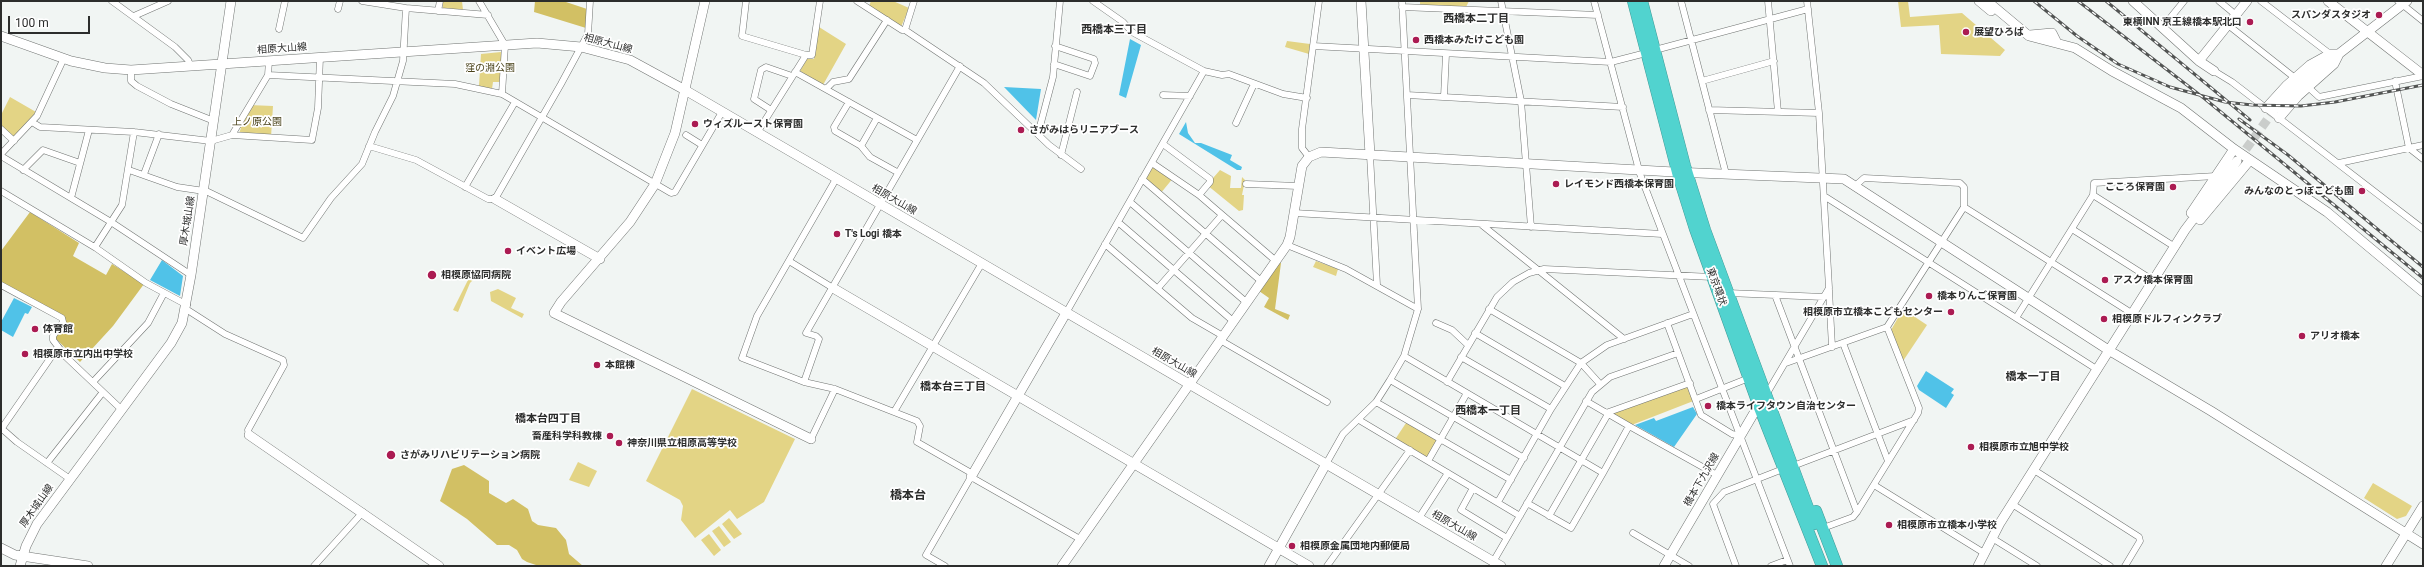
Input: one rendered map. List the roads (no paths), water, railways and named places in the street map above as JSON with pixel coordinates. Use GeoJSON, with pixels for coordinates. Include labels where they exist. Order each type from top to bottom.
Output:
{"type":"FeatureCollection","features":[{"type":"Feature","properties":{"kind":"highway","name":"東京環状"},"geometry":{"type":"LineString","coordinates":[[1633,1],[1650,51],[1682,173],[1712,277],[1758,404],[1788,468],[1829,566]]}},
{"type":"Feature","properties":{"kind":"highway","name":"東京環状"},"geometry":{"type":"LineString","coordinates":[[1642,1],[1650,51]]}},
{"type":"Feature","properties":{"kind":"highway","name":"東京環状"},"geometry":{"type":"LineString","coordinates":[[1682,173],[1766,396],[1788,468],[1790,487],[1822,566]]}},
{"type":"Feature","properties":{"kind":"highway"},"geometry":{"type":"LineString","coordinates":[[1788,468],[1823,528],[1837,566]]}},
{"type":"Feature","properties":{"kind":"highway"},"geometry":{"type":"LineString","coordinates":[[1790,487],[1795,511],[1816,566]]}},
{"type":"Feature","properties":{"kind":"street"},"geometry":{"type":"LineString","coordinates":[[112,1],[175,47],[188,60],[191,67]]}},
{"type":"Feature","properties":{"kind":"street"},"geometry":{"type":"LineString","coordinates":[[134,16],[168,1]]}},
{"type":"Feature","properties":{"kind":"street","name":"厚木城山線"},"geometry":{"type":"LineString","coordinates":[[20,566],[32,532],[175,338],[186,307],[231,1]]}},
{"type":"Feature","properties":{"kind":"street"},"geometry":{"type":"LineString","coordinates":[[279,29],[285,1]]}},
{"type":"Feature","properties":{"kind":"street"},"geometry":{"type":"LineString","coordinates":[[338,9],[340,1]]}},
{"type":"Feature","properties":{"kind":"street"},"geometry":{"type":"LineString","coordinates":[[362,1],[406,8],[488,14]]}},
{"type":"Feature","properties":{"kind":"street"},"geometry":{"type":"LineString","coordinates":[[438,11],[440,1]]}},
{"type":"Feature","properties":{"kind":"street"},"geometry":{"type":"LineString","coordinates":[[480,1],[505,45],[502,94]]}},
{"type":"Feature","properties":{"kind":"street"},"geometry":{"type":"LineString","coordinates":[[495,198],[542,118],[581,47],[589,29],[590,1]]}},
{"type":"Feature","properties":{"kind":"street"},"geometry":{"type":"LineString","coordinates":[[705,1],[670,149],[655,184],[630,222],[600,259],[564,299],[554,313],[811,438],[835,390]]}},
{"type":"Feature","properties":{"kind":"street"},"geometry":{"type":"LineString","coordinates":[[746,1],[742,36],[811,56],[820,1]]}},
{"type":"Feature","properties":{"kind":"street"},"geometry":{"type":"LineString","coordinates":[[858,1],[902,30],[905,30],[984,83],[1038,134],[1081,169]]}},
{"type":"Feature","properties":{"kind":"street"},"geometry":{"type":"LineString","coordinates":[[905,30],[914,1]]}},
{"type":"Feature","properties":{"kind":"street"},"geometry":{"type":"LineString","coordinates":[[1038,134],[1054,64],[1060,1]]}},
{"type":"Feature","properties":{"kind":"street"},"geometry":{"type":"LineString","coordinates":[[1093,1],[1123,22],[1132,32],[1204,72],[1222,75],[1229,74],[1283,94],[1306,98]]}},
{"type":"Feature","properties":{"kind":"street"},"geometry":{"type":"LineString","coordinates":[[1309,157],[1302,148],[1306,98],[1320,1]]}},
{"type":"Feature","properties":{"kind":"street"},"geometry":{"type":"LineString","coordinates":[[1361,1],[1377,285]]}},
{"type":"Feature","properties":{"kind":"street"},"geometry":{"type":"LineString","coordinates":[[1501,1],[1521,101],[1531,227]]}},
{"type":"Feature","properties":{"kind":"street"},"geometry":{"type":"LineString","coordinates":[[1594,1],[1639,170],[1721,389],[1790,566]]}},
{"type":"Feature","properties":{"kind":"street"},"geometry":{"type":"LineString","coordinates":[[1681,1],[1726,174]]}},
{"type":"Feature","properties":{"kind":"street"},"geometry":{"type":"LineString","coordinates":[[1768,1],[1778,112]]}},
{"type":"Feature","properties":{"kind":"street"},"geometry":{"type":"LineString","coordinates":[[1808,1],[1819,113],[1832,347]]}},
{"type":"Feature","properties":{"kind":"street"},"geometry":{"type":"LineString","coordinates":[[1979,1],[2025,40],[2039,44],[2057,43]]}},
{"type":"Feature","properties":{"kind":"street"},"geometry":{"type":"LineString","coordinates":[[1987,1],[2026,34],[2039,40],[2075,48],[2112,71],[2170,100],[2234,149],[2327,212],[2423,292]]}},
{"type":"Feature","properties":{"kind":"street"},"geometry":{"type":"LineString","coordinates":[[2133,1],[2199,61],[2271,109],[2279,118],[2423,229]]}},
{"type":"Feature","properties":{"kind":"street"},"geometry":{"type":"LineString","coordinates":[[2162,28],[2184,1]]}},
{"type":"Feature","properties":{"kind":"street"},"geometry":{"type":"LineString","coordinates":[[2219,1],[2236,14]]}},
{"type":"Feature","properties":{"kind":"street"},"geometry":{"type":"LineString","coordinates":[[2199,61],[2247,1]]}},
{"type":"Feature","properties":{"kind":"street"},"geometry":{"type":"LineString","coordinates":[[2261,1],[2330,54]]}},
{"type":"Feature","properties":{"kind":"street"},"geometry":{"type":"LineString","coordinates":[[2328,1],[2423,75]]}},
{"type":"Feature","properties":{"kind":"street"},"geometry":{"type":"LineString","coordinates":[[2271,109],[2300,84],[2368,32],[2403,2],[2423,21]]}},
{"type":"Feature","properties":{"kind":"street"},"geometry":{"type":"LineString","coordinates":[[1268,566],[1343,434],[1376,402],[1404,356],[1418,308],[1402,4],[1502,11],[1598,15]]}},
{"type":"Feature","properties":{"kind":"street"},"geometry":{"type":"LineString","coordinates":[[128,170],[144,174],[177,187],[204,190],[303,238],[331,198],[362,164],[393,96],[404,52],[406,8]]}},
{"type":"Feature","properties":{"kind":"street"},"geometry":{"type":"LineString","coordinates":[[1313,46],[1611,62],[1808,9]]}},
{"type":"Feature","properties":{"kind":"street"},"geometry":{"type":"LineString","coordinates":[[826,89],[833,82],[849,79],[887,20]]}},
{"type":"Feature","properties":{"kind":"street"},"geometry":{"type":"LineString","coordinates":[[2228,25],[2295,78]]}},
{"type":"Feature","properties":{"kind":"street"},"geometry":{"type":"LineString","coordinates":[[1,36],[64,58],[105,68],[131,70],[222,64]]}},
{"type":"Feature","properties":{"kind":"street","name":"相原大山線"},"geometry":{"type":"LineString","coordinates":[[222,64],[536,43],[581,47],[630,60],[685,90],[1497,564]]}},
{"type":"Feature","properties":{"kind":"street"},"geometry":{"type":"LineString","coordinates":[[1054,64],[1090,76],[1095,63],[1094,59],[1055,46]]}},
{"type":"Feature","properties":{"kind":"street"},"geometry":{"type":"LineString","coordinates":[[1444,97],[1446,54]]}},
{"type":"Feature","properties":{"kind":"street"},"geometry":{"type":"LineString","coordinates":[[2271,109],[2295,78],[2310,65],[2330,54],[2339,54]]}},
{"type":"Feature","properties":{"kind":"street"},"geometry":{"type":"LineString","coordinates":[[2279,118],[2308,87],[2334,64],[2339,54]]}},
{"type":"Feature","properties":{"kind":"street"},"geometry":{"type":"LineString","coordinates":[[757,133],[806,55]]}},
{"type":"Feature","properties":{"kind":"street"},"geometry":{"type":"LineString","coordinates":[[32,122],[40,127],[159,134],[180,136],[190,140],[211,141],[232,136],[312,140],[318,108],[320,57]]}},
{"type":"Feature","properties":{"kind":"street"},"geometry":{"type":"LineString","coordinates":[[64,58],[32,122],[1,155],[111,222],[191,275]]}},
{"type":"Feature","properties":{"kind":"street"},"geometry":{"type":"LineString","coordinates":[[232,136],[268,75],[269,61]]}},
{"type":"Feature","properties":{"kind":"street"},"geometry":{"type":"LineString","coordinates":[[1702,81],[1774,61]]}},
{"type":"Feature","properties":{"kind":"street"},"geometry":{"type":"LineString","coordinates":[[804,382],[819,339],[816,336],[806,333],[833,288],[897,172],[960,66]]}},
{"type":"Feature","properties":{"kind":"street"},"geometry":{"type":"LineString","coordinates":[[771,110],[754,99],[761,70],[766,67],[793,74],[826,89],[917,140]]}},
{"type":"Feature","properties":{"kind":"street"},"geometry":{"type":"LineString","coordinates":[[131,70],[131,81],[137,86],[171,104],[214,121]]}},
{"type":"Feature","properties":{"kind":"street"},"geometry":{"type":"LineString","coordinates":[[945,566],[926,555],[1204,72]]}},
{"type":"Feature","properties":{"kind":"street"},"geometry":{"type":"LineString","coordinates":[[268,75],[455,84],[502,94],[655,184],[674,193],[722,112]]}},
{"type":"Feature","properties":{"kind":"street"},"geometry":{"type":"LineString","coordinates":[[2308,87],[2319,97],[2423,75]]}},
{"type":"Feature","properties":{"kind":"street"},"geometry":{"type":"LineString","coordinates":[[2395,82],[2409,148],[2423,159]]}},
{"type":"Feature","properties":{"kind":"street"},"geometry":{"type":"LineString","coordinates":[[1236,123],[1254,84]]}},
{"type":"Feature","properties":{"kind":"street"},"geometry":{"type":"LineString","coordinates":[[1061,154],[1077,92]]}},
{"type":"Feature","properties":{"kind":"street"},"geometry":{"type":"LineString","coordinates":[[1163,95],[1190,96]]}},
{"type":"Feature","properties":{"kind":"street"},"geometry":{"type":"LineString","coordinates":[[1407,95],[1623,108]]}},
{"type":"Feature","properties":{"kind":"street"},"geometry":{"type":"LineString","coordinates":[[465,187],[515,102]]}},
{"type":"Feature","properties":{"kind":"street"},"geometry":{"type":"LineString","coordinates":[[849,102],[834,129],[861,146],[870,156],[897,172]]}},
{"type":"Feature","properties":{"kind":"street"},"geometry":{"type":"LineString","coordinates":[[1709,110],[1819,113]]}},
{"type":"Feature","properties":{"kind":"street"},"geometry":{"type":"LineString","coordinates":[[861,146],[877,118]]}},
{"type":"Feature","properties":{"kind":"street"},"geometry":{"type":"LineString","coordinates":[[1,129],[14,141]]}},
{"type":"Feature","properties":{"kind":"street"},"geometry":{"type":"LineString","coordinates":[[71,198],[89,130]]}},
{"type":"Feature","properties":{"kind":"street"},"geometry":{"type":"LineString","coordinates":[[95,247],[122,205],[134,132]]}},
{"type":"Feature","properties":{"kind":"street"},"geometry":{"type":"LineString","coordinates":[[144,174],[159,134]]}},
{"type":"Feature","properties":{"kind":"street"},"geometry":{"type":"LineString","coordinates":[[686,136],[702,145]]}},
{"type":"Feature","properties":{"kind":"street"},"geometry":{"type":"LineString","coordinates":[[1163,144],[1210,179],[1198,195]]}},
{"type":"Feature","properties":{"kind":"street"},"geometry":{"type":"LineString","coordinates":[[2339,163],[2423,145]]}},
{"type":"Feature","properties":{"kind":"street"},"geometry":{"type":"LineString","coordinates":[[370,146],[416,160],[488,199],[495,198],[600,259]]}},
{"type":"Feature","properties":{"kind":"street"},"geometry":{"type":"LineString","coordinates":[[2186,230],[2190,215],[2234,149]]}},
{"type":"Feature","properties":{"kind":"street"},"geometry":{"type":"LineString","coordinates":[[24,170],[46,150],[80,163]]}},
{"type":"Feature","properties":{"kind":"street"},"geometry":{"type":"LineString","coordinates":[[1063,566],[1133,463],[1287,245],[1290,237],[1301,170],[1309,157],[1321,152],[1682,173],[1823,177],[1844,179],[2110,351],[2211,411],[2423,544]]}},
{"type":"Feature","properties":{"kind":"street"},"geometry":{"type":"LineString","coordinates":[[2186,230],[2208,210],[2250,160]]}},
{"type":"Feature","properties":{"kind":"street"},"geometry":{"type":"LineString","coordinates":[[1978,566],[2012,504],[2175,247],[2237,161]]}},
{"type":"Feature","properties":{"kind":"street"},"geometry":{"type":"LineString","coordinates":[[1152,163],[1198,195],[1276,261]]}},
{"type":"Feature","properties":{"kind":"street"},"geometry":{"type":"LineString","coordinates":[[2016,318],[2093,195],[2093,184],[2216,176]]}},
{"type":"Feature","properties":{"kind":"street"},"geometry":{"type":"LineString","coordinates":[[1786,363],[1887,327],[1964,208],[1964,187],[1960,182],[1864,178],[1855,186]]}},
{"type":"Feature","properties":{"kind":"street"},"geometry":{"type":"LineString","coordinates":[[836,179],[757,316],[742,357],[804,382],[835,390],[919,423],[916,442],[1080,540]]}},
{"type":"Feature","properties":{"kind":"street"},"geometry":{"type":"LineString","coordinates":[[1142,179],[1261,281]]}},
{"type":"Feature","properties":{"kind":"street"},"geometry":{"type":"LineString","coordinates":[[1246,184],[1298,186]]}},
{"type":"Feature","properties":{"kind":"street"},"geometry":{"type":"LineString","coordinates":[[1,191],[95,247],[225,334],[283,360],[284,365],[248,430],[249,435],[363,512],[439,566]]}},
{"type":"Feature","properties":{"kind":"street"},"geometry":{"type":"LineString","coordinates":[[2093,195],[2175,247]]}},
{"type":"Feature","properties":{"kind":"street"},"geometry":{"type":"LineString","coordinates":[[1824,196],[2098,370]]}},
{"type":"Feature","properties":{"kind":"street"},"geometry":{"type":"LineString","coordinates":[[1130,202],[1246,302]]}},
{"type":"Feature","properties":{"kind":"street"},"geometry":{"type":"LineString","coordinates":[[1964,208],[2133,314]]}},
{"type":"Feature","properties":{"kind":"street"},"geometry":{"type":"LineString","coordinates":[[1294,213],[1482,225],[1662,234]]}},
{"type":"Feature","properties":{"kind":"street"},"geometry":{"type":"LineString","coordinates":[[1158,288],[1222,214]]}},
{"type":"Feature","properties":{"kind":"street"},"geometry":{"type":"LineString","coordinates":[[1118,222],[1233,321]]}},
{"type":"Feature","properties":{"kind":"street"},"geometry":{"type":"LineString","coordinates":[[1482,225],[1540,270],[1624,339]]}},
{"type":"Feature","properties":{"kind":"street"},"geometry":{"type":"LineString","coordinates":[[2072,229],[2154,281]]}},
{"type":"Feature","properties":{"kind":"street"},"geometry":{"type":"LineString","coordinates":[[1106,244],[1192,318],[1221,338],[1327,402]]}},
{"type":"Feature","properties":{"kind":"street"},"geometry":{"type":"LineString","coordinates":[[1287,245],[1377,285],[1418,308]]}},
{"type":"Feature","properties":{"kind":"street"},"geometry":{"type":"LineString","coordinates":[[789,261],[933,348],[1309,566]]}},
{"type":"Feature","properties":{"kind":"street"},"geometry":{"type":"LineString","coordinates":[[894,412],[982,263]]}},
{"type":"Feature","properties":{"kind":"street"},"geometry":{"type":"LineString","coordinates":[[1447,382],[1488,309],[1513,282],[1540,270],[1712,277]]}},
{"type":"Feature","properties":{"kind":"street"},"geometry":{"type":"LineString","coordinates":[[1,286],[62,318],[63,322],[52,337],[58,347],[122,410]]}},
{"type":"Feature","properties":{"kind":"street"},"geometry":{"type":"LineString","coordinates":[[1766,396],[1829,288]]}},
{"type":"Feature","properties":{"kind":"street"},"geometry":{"type":"LineString","coordinates":[[93,382],[148,323],[164,293]]}},
{"type":"Feature","properties":{"kind":"street"},"geometry":{"type":"LineString","coordinates":[[1728,293],[1824,297]]}},
{"type":"Feature","properties":{"kind":"street"},"geometry":{"type":"LineString","coordinates":[[1774,295],[1857,512]]}},
{"type":"Feature","properties":{"kind":"street"},"geometry":{"type":"LineString","coordinates":[[1488,309],[1581,363],[1600,384]]}},
{"type":"Feature","properties":{"kind":"street"},"geometry":{"type":"LineString","coordinates":[[1498,502],[1551,409],[1581,363],[1599,349],[1693,314]]}},
{"type":"Feature","properties":{"kind":"street"},"geometry":{"type":"LineString","coordinates":[[1436,323],[1452,330],[1468,345]]}},
{"type":"Feature","properties":{"kind":"street"},"geometry":{"type":"LineString","coordinates":[[1668,323],[1702,416],[1732,434],[1740,436]]}},
{"type":"Feature","properties":{"kind":"street"},"geometry":{"type":"LineString","coordinates":[[1823,528],[1852,517],[1857,512],[1914,420],[1918,408],[1887,327]]}},
{"type":"Feature","properties":{"kind":"street"},"geometry":{"type":"LineString","coordinates":[[1475,333],[1565,386]]}},
{"type":"Feature","properties":{"kind":"street"},"geometry":{"type":"LineString","coordinates":[[1843,343],[1888,462]]}},
{"type":"Feature","properties":{"kind":"street"},"geometry":{"type":"LineString","coordinates":[[58,347],[1,428],[47,464],[70,479]]}},
{"type":"Feature","properties":{"kind":"street"},"geometry":{"type":"LineString","coordinates":[[1497,564],[1507,538],[1527,503],[1586,402],[1600,384],[1610,377],[1678,352]]}},
{"type":"Feature","properties":{"kind":"street"},"geometry":{"type":"LineString","coordinates":[[1404,356],[1603,473]]}},
{"type":"Feature","properties":{"kind":"street"},"geometry":{"type":"LineString","coordinates":[[1461,357],[1551,409]]}},
{"type":"Feature","properties":{"kind":"street"},"geometry":{"type":"LineString","coordinates":[[1696,398],[1749,378]]}},
{"type":"Feature","properties":{"kind":"street"},"geometry":{"type":"LineString","coordinates":[[1390,380],[1524,458]]}},
{"type":"Feature","properties":{"kind":"street"},"geometry":{"type":"LineString","coordinates":[[1549,516],[1607,414],[1690,384]]}},
{"type":"Feature","properties":{"kind":"street"},"geometry":{"type":"LineString","coordinates":[[47,464],[103,392]]}},
{"type":"Feature","properties":{"kind":"street"},"geometry":{"type":"LineString","coordinates":[[1428,461],[1467,393]]}},
{"type":"Feature","properties":{"kind":"street","name":"橋本下九沢線"},"geometry":{"type":"LineString","coordinates":[[1664,566],[1758,404],[1766,396]]}},
{"type":"Feature","properties":{"kind":"street"},"geometry":{"type":"LineString","coordinates":[[1376,402],[1511,480]]}},
{"type":"Feature","properties":{"kind":"street"},"geometry":{"type":"LineString","coordinates":[[1586,402],[1717,475]]}},
{"type":"Feature","properties":{"kind":"street"},"geometry":{"type":"LineString","coordinates":[[1359,420],[1520,516]]}},
{"type":"Feature","properties":{"kind":"street"},"geometry":{"type":"LineString","coordinates":[[1736,566],[1713,504],[1724,492],[1914,420]]}},
{"type":"Feature","properties":{"kind":"street"},"geometry":{"type":"LineString","coordinates":[[1527,503],[1570,528],[1629,426]]}},
{"type":"Feature","properties":{"kind":"street"},"geometry":{"type":"LineString","coordinates":[[1327,566],[1410,450]]}},
{"type":"Feature","properties":{"kind":"street"},"geometry":{"type":"LineString","coordinates":[[2034,470],[2139,537],[2140,541],[2125,566]]}},
{"type":"Feature","properties":{"kind":"street"},"geometry":{"type":"LineString","coordinates":[[1419,518],[1448,473]]}},
{"type":"Feature","properties":{"kind":"street"},"geometry":{"type":"LineString","coordinates":[[1874,485],[1984,553]]}},
{"type":"Feature","properties":{"kind":"street"},"geometry":{"type":"LineString","coordinates":[[1473,488],[1461,510],[1507,538]]}},
{"type":"Feature","properties":{"kind":"street"},"geometry":{"type":"LineString","coordinates":[[2012,504],[2110,566]]}},
{"type":"Feature","properties":{"kind":"street"},"geometry":{"type":"LineString","coordinates":[[2386,566],[2423,506]]}},
{"type":"Feature","properties":{"kind":"street"},"geometry":{"type":"LineString","coordinates":[[314,566],[363,512]]}},
{"type":"Feature","properties":{"kind":"street"},"geometry":{"type":"LineString","coordinates":[[1633,533],[1689,566]]}},
{"type":"Feature","properties":{"kind":"street"},"geometry":{"type":"LineString","coordinates":[[1992,538],[2036,566]]}},
{"type":"Feature","properties":{"kind":"street"},"geometry":{"type":"LineString","coordinates":[[1,548],[23,556],[88,566]]}},
{"type":"Feature","properties":{"kind":"street"},"geometry":{"type":"LineString","coordinates":[[1771,566],[1787,560]]}},
{"type":"Feature","properties":{"kind":"water"},"geometry":{"type":"Polygon","coordinates":[[[1130,39],[1141,45],[1126,98],[1119,95],[1130,39]]]}},
{"type":"Feature","properties":{"kind":"water"},"geometry":{"type":"Polygon","coordinates":[[[1004,87],[1041,89],[1036,120],[1004,87]]]}},
{"type":"Feature","properties":{"kind":"water"},"geometry":{"type":"Polygon","coordinates":[[[1186,122],[1188,133],[1195,143],[1201,143],[1232,155],[1230,160],[1242,167],[1241,170],[1237,170],[1179,134],[1186,122]]]}},
{"type":"Feature","properties":{"kind":"water"},"geometry":{"type":"Polygon","coordinates":[[[162,260],[183,276],[180,296],[150,280],[162,260]]]}},
{"type":"Feature","properties":{"kind":"water"},"geometry":{"type":"Polygon","coordinates":[[[14,298],[32,307],[28,314],[25,313],[13,337],[1,330],[1,322],[14,298]]]}},
{"type":"Feature","properties":{"kind":"water"},"geometry":{"type":"Polygon","coordinates":[[[1926,371],[1954,389],[1951,393],[1954,395],[1946,408],[1919,390],[1917,386],[1926,371]]]}},
{"type":"Feature","properties":{"kind":"water"},"geometry":{"type":"Polygon","coordinates":[[[1693,407],[1697,414],[1674,447],[1635,425],[1654,418],[1656,421],[1693,407]]]}},
{"type":"Feature","properties":{"kind":"tunnel"},"geometry":{"type":"LineString","coordinates":[[2238,160],[2275,109]]}},
{"type":"Feature","properties":{"kind":"railway"},"geometry":{"type":"LineString","coordinates":[[2034,1],[2077,36],[2118,64],[2170,87],[2225,102],[2252,105],[2301,106],[2335,102],[2423,85]]}},
{"type":"Feature","properties":{"kind":"railway"},"geometry":{"type":"LineString","coordinates":[[2078,1],[2205,99],[2423,278]]}},
{"type":"Feature","properties":{"kind":"railway"},"geometry":{"type":"LineString","coordinates":[[2106,1],[2250,120]]}},
{"type":"Feature","properties":{"kind":"railway"},"geometry":{"type":"LineString","coordinates":[[2239,119],[2288,155],[2423,267]]}},
{"type":"Feature","properties":{"kind":"place","name":"スパンダスタジオ"},"geometry":{"type":"Point","coordinates":[2379,15]}},
{"type":"Feature","properties":{"kind":"place","name":"東横INN 京王線橋本駅北口"},"geometry":{"type":"Point","coordinates":[2250,22]}},
{"type":"Feature","properties":{"kind":"place","name":"展望ひろば"},"geometry":{"type":"Point","coordinates":[1966,32]}},
{"type":"Feature","properties":{"kind":"place","name":"西橋本みたけこども園"},"geometry":{"type":"Point","coordinates":[1416,40]}},
{"type":"Feature","properties":{"kind":"place","name":"ウィズルースト保育園"},"geometry":{"type":"Point","coordinates":[695,124]}},
{"type":"Feature","properties":{"kind":"place","name":"さがみはらリニアブース"},"geometry":{"type":"Point","coordinates":[1021,130]}},
{"type":"Feature","properties":{"kind":"place","name":"レイモンド西橋本保育園"},"geometry":{"type":"Point","coordinates":[1556,184]}},
{"type":"Feature","properties":{"kind":"place","name":"こころ保育園"},"geometry":{"type":"Point","coordinates":[2173,187]}},
{"type":"Feature","properties":{"kind":"place","name":"みんなのとっぽこども園"},"geometry":{"type":"Point","coordinates":[2362,191]}},
{"type":"Feature","properties":{"kind":"place","name":"T's Logi 橋本"},"geometry":{"type":"Point","coordinates":[837,234]}},
{"type":"Feature","properties":{"kind":"place","name":"イベント広場"},"geometry":{"type":"Point","coordinates":[508,251]}},
{"type":"Feature","properties":{"kind":"place","name":"相模原協同病院"},"geometry":{"type":"Point","coordinates":[432,275]}},
{"type":"Feature","properties":{"kind":"place","name":"アスク橋本保育園"},"geometry":{"type":"Point","coordinates":[2105,280]}},
{"type":"Feature","properties":{"kind":"place","name":"橋本りんご保育園"},"geometry":{"type":"Point","coordinates":[1929,296]}},
{"type":"Feature","properties":{"kind":"place","name":"相模原市立橋本こどもセンター"},"geometry":{"type":"Point","coordinates":[1951,312]}},
{"type":"Feature","properties":{"kind":"place","name":"相模原ドルフィンクラブ"},"geometry":{"type":"Point","coordinates":[2104,319]}},
{"type":"Feature","properties":{"kind":"place","name":"体育館"},"geometry":{"type":"Point","coordinates":[35,329]}},
{"type":"Feature","properties":{"kind":"place","name":"アリオ橋本"},"geometry":{"type":"Point","coordinates":[2302,336]}},
{"type":"Feature","properties":{"kind":"place","name":"相模原市立内出中学校"},"geometry":{"type":"Point","coordinates":[25,354]}},
{"type":"Feature","properties":{"kind":"place","name":"本館棟"},"geometry":{"type":"Point","coordinates":[597,365]}},
{"type":"Feature","properties":{"kind":"place","name":"橋本ライフタウン自治センター"},"geometry":{"type":"Point","coordinates":[1708,406]}},
{"type":"Feature","properties":{"kind":"place","name":"畜産科学科教棟"},"geometry":{"type":"Point","coordinates":[610,436]}},
{"type":"Feature","properties":{"kind":"place","name":"神奈川県立相原高等学校"},"geometry":{"type":"Point","coordinates":[619,443]}},
{"type":"Feature","properties":{"kind":"place","name":"相模原市立旭中学校"},"geometry":{"type":"Point","coordinates":[1971,447]}},
{"type":"Feature","properties":{"kind":"place","name":"さがみリハビリテーション病院"},"geometry":{"type":"Point","coordinates":[391,455]}},
{"type":"Feature","properties":{"kind":"place","name":"相模原市立橋本小学校"},"geometry":{"type":"Point","coordinates":[1889,525]}},
{"type":"Feature","properties":{"kind":"place","name":"相模原金属団地内郵便局"},"geometry":{"type":"Point","coordinates":[1292,546]}},
{"type":"Feature","properties":{"kind":"district","name":"西橋本二丁目"},"geometry":{"type":"Point","coordinates":[1476,19]}},
{"type":"Feature","properties":{"kind":"district","name":"西橋本三丁目"},"geometry":{"type":"Point","coordinates":[1114,30]}},
{"type":"Feature","properties":{"kind":"district","name":"橋本一丁目"},"geometry":{"type":"Point","coordinates":[2033,377]}},
{"type":"Feature","properties":{"kind":"district","name":"橋本台三丁目"},"geometry":{"type":"Point","coordinates":[953,387]}},
{"type":"Feature","properties":{"kind":"district","name":"西橋本一丁目"},"geometry":{"type":"Point","coordinates":[1488,411]}},
{"type":"Feature","properties":{"kind":"district","name":"橋本台四丁目"},"geometry":{"type":"Point","coordinates":[548,419]}},
{"type":"Feature","properties":{"kind":"district","name":"橋本台"},"geometry":{"type":"Point","coordinates":[908,496]}},
{"type":"Feature","properties":{"kind":"park label","name":"窪の淵公園"},"geometry":{"type":"Point","coordinates":[490,68]}},
{"type":"Feature","properties":{"kind":"park label","name":"上ノ原公園"},"geometry":{"type":"Point","coordinates":[257,122]}}]}
